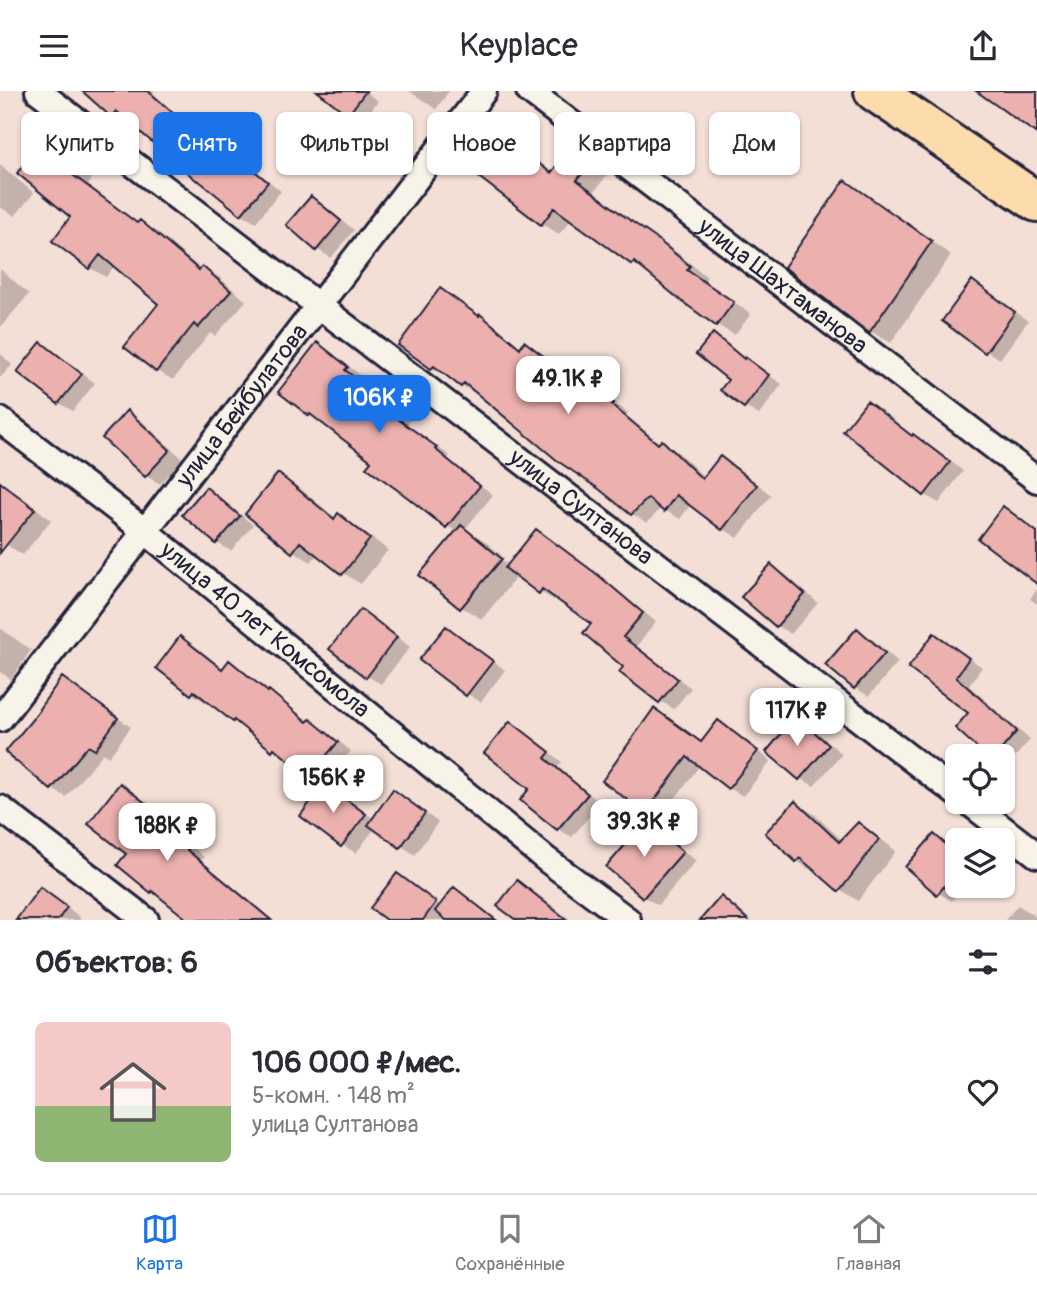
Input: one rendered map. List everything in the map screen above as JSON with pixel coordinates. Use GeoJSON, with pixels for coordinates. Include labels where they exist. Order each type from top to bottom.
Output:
{"type":"FeatureCollection","features":[{"type":"Feature","properties":{"kind":"highway"},"geometry":{"type":"LineString","coordinates":[[874,91],[1037,202]]}},
{"type":"Feature","properties":{"kind":"street","name":"улица Султанова"},"geometry":{"type":"LineString","coordinates":[[38,91],[945,785]]}},
{"type":"Feature","properties":{"kind":"street","name":"улица Бейбулатова"},"geometry":{"type":"LineString","coordinates":[[0,719],[484,91]]}},
{"type":"Feature","properties":{"kind":"street","name":"улица Шахтаманова"},"geometry":{"type":"LineString","coordinates":[[528,91],[1037,480]]}},
{"type":"Feature","properties":{"kind":"street","name":"улица 40 лет Комсомола"},"geometry":{"type":"LineString","coordinates":[[0,421],[145,531],[536,851],[628,920]]}},
{"type":"Feature","properties":{"kind":"street"},"geometry":{"type":"LineString","coordinates":[[0,808],[146,920]]}},
{"type":"Feature","properties":{"kind":"street"},"geometry":{"type":"LineString","coordinates":[[984,814],[1037,855]]}},
{"type":"Feature","properties":{"kind":"building"},"geometry":{"type":"Polygon","coordinates":[[[82,91],[148,91],[172,112],[153,112],[153,143],[139,131],[139,112],[105,112],[82,91]]]}},
{"type":"Feature","properties":{"kind":"building"},"geometry":{"type":"Polygon","coordinates":[[[317,91],[366,91],[350,112],[344,112],[317,91]]]}},
{"type":"Feature","properties":{"kind":"building"},"geometry":{"type":"Polygon","coordinates":[[[976,91],[1037,91],[1037,134],[976,91]]]}},
{"type":"Feature","properties":{"kind":"building"},"geometry":{"type":"Polygon","coordinates":[[[540,164],[551,173],[554,169],[554,175],[581,175],[577,180],[690,266],[687,270],[734,302],[716,326],[634,262],[632,265],[554,208],[541,225],[476,175],[540,175],[540,164]]]}},
{"type":"Feature","properties":{"kind":"building"},"geometry":{"type":"Polygon","coordinates":[[[21,168],[21,175],[73,175],[137,223],[140,220],[199,270],[202,266],[231,291],[198,328],[194,324],[156,372],[124,347],[158,304],[100,255],[89,269],[52,241],[70,217],[17,173],[21,168]]]}},
{"type":"Feature","properties":{"kind":"building"},"geometry":{"type":"Polygon","coordinates":[[[190,175],[259,175],[268,182],[241,215],[190,175]]]}},
{"type":"Feature","properties":{"kind":"building"},"geometry":{"type":"Polygon","coordinates":[[[845,180],[932,241],[869,333],[784,267],[845,180]]]}},
{"type":"Feature","properties":{"kind":"building"},"geometry":{"type":"Polygon","coordinates":[[[311,196],[341,221],[316,251],[286,225],[311,196]]]}},
{"type":"Feature","properties":{"kind":"building"},"geometry":{"type":"Polygon","coordinates":[[[972,280],[1015,312],[985,353],[942,321],[972,280]]]}},
{"type":"Feature","properties":{"kind":"building"},"geometry":{"type":"Polygon","coordinates":[[[440,288],[479,316],[480,314],[520,348],[524,341],[569,376],[572,372],[614,403],[612,405],[658,444],[662,440],[702,479],[720,456],[757,485],[722,530],[676,495],[664,512],[648,498],[631,515],[559,462],[464,383],[461,387],[434,366],[431,369],[398,345],[440,288]]]}},
{"type":"Feature","properties":{"kind":"building"},"geometry":{"type":"Polygon","coordinates":[[[713,333],[744,359],[745,357],[769,375],[744,408],[720,390],[728,380],[696,354],[713,333]]]}},
{"type":"Feature","properties":{"kind":"building"},"geometry":{"type":"Polygon","coordinates":[[[41,342],[82,374],[58,404],[17,372],[41,342]]]}},
{"type":"Feature","properties":{"kind":"building"},"geometry":{"type":"Polygon","coordinates":[[[317,342],[348,367],[345,370],[398,411],[394,416],[437,447],[435,449],[480,486],[446,528],[366,467],[371,461],[278,392],[317,342]]]}},
{"type":"Feature","properties":{"kind":"building"},"geometry":{"type":"Polygon","coordinates":[[[867,401],[950,462],[924,496],[843,431],[867,401]]]}},
{"type":"Feature","properties":{"kind":"building"},"geometry":{"type":"Polygon","coordinates":[[[127,410],[170,450],[145,477],[102,438],[127,410]]]}},
{"type":"Feature","properties":{"kind":"building"},"geometry":{"type":"Polygon","coordinates":[[[278,473],[334,519],[338,513],[370,539],[342,575],[300,542],[292,553],[245,514],[278,473]]]}},
{"type":"Feature","properties":{"kind":"building"},"geometry":{"type":"Polygon","coordinates":[[[0,482],[35,509],[0,553],[0,482]]]}},
{"type":"Feature","properties":{"kind":"building"},"geometry":{"type":"Polygon","coordinates":[[[206,487],[240,516],[216,544],[182,515],[206,487]]]}},
{"type":"Feature","properties":{"kind":"building"},"geometry":{"type":"Polygon","coordinates":[[[1003,506],[1037,532],[1037,584],[978,539],[1003,506]]]}},
{"type":"Feature","properties":{"kind":"building"},"geometry":{"type":"Polygon","coordinates":[[[461,525],[502,559],[460,609],[419,575],[461,525]]]}},
{"type":"Feature","properties":{"kind":"building"},"geometry":{"type":"Polygon","coordinates":[[[536,529],[598,575],[643,613],[623,637],[678,679],[659,703],[619,672],[623,667],[583,633],[591,624],[542,589],[539,594],[505,568],[536,529]]]}},
{"type":"Feature","properties":{"kind":"building"},"geometry":{"type":"Polygon","coordinates":[[[771,564],[805,594],[776,627],[741,597],[771,564]]]}},
{"type":"Feature","properties":{"kind":"building"},"geometry":{"type":"Polygon","coordinates":[[[361,609],[397,637],[366,678],[329,649],[361,609]]]}},
{"type":"Feature","properties":{"kind":"building"},"geometry":{"type":"Polygon","coordinates":[[[446,626],[493,661],[466,696],[419,660],[446,626]]]}},
{"type":"Feature","properties":{"kind":"building"},"geometry":{"type":"Polygon","coordinates":[[[857,628],[885,653],[854,689],[825,665],[857,628]]]}},
{"type":"Feature","properties":{"kind":"building"},"geometry":{"type":"Polygon","coordinates":[[[934,633],[969,658],[956,677],[1017,731],[1006,744],[973,744],[955,728],[968,713],[908,668],[934,633]]]}},
{"type":"Feature","properties":{"kind":"building"},"geometry":{"type":"Polygon","coordinates":[[[180,636],[222,669],[229,660],[307,722],[310,719],[338,742],[308,777],[274,748],[272,751],[194,691],[191,695],[156,668],[180,636]]]}},
{"type":"Feature","properties":{"kind":"building"},"geometry":{"type":"Polygon","coordinates":[[[62,677],[118,718],[95,750],[88,746],[51,790],[5,752],[40,710],[62,677]]]}},
{"type":"Feature","properties":{"kind":"building"},"geometry":{"type":"Polygon","coordinates":[[[654,708],[701,742],[718,720],[758,751],[728,789],[687,757],[645,813],[602,781],[654,708]]]}},
{"type":"Feature","properties":{"kind":"building"},"geometry":{"type":"Polygon","coordinates":[[[796,716],[829,745],[799,780],[766,752],[796,716]]]}},
{"type":"Feature","properties":{"kind":"building"},"geometry":{"type":"Polygon","coordinates":[[[510,721],[550,752],[545,758],[588,794],[557,830],[520,800],[529,789],[484,753],[510,721]]]}},
{"type":"Feature","properties":{"kind":"building"},"geometry":{"type":"Polygon","coordinates":[[[120,783],[149,806],[146,810],[190,847],[187,850],[271,920],[188,920],[117,865],[126,854],[88,824],[120,783]]]}},
{"type":"Feature","properties":{"kind":"building"},"geometry":{"type":"Polygon","coordinates":[[[324,783],[366,814],[341,847],[300,816],[324,783]]]}},
{"type":"Feature","properties":{"kind":"building"},"geometry":{"type":"Polygon","coordinates":[[[393,789],[425,813],[400,848],[368,825],[393,789]]]}},
{"type":"Feature","properties":{"kind":"building"},"geometry":{"type":"Polygon","coordinates":[[[795,801],[839,842],[858,822],[879,839],[839,892],[800,858],[796,862],[765,833],[795,801]]]}},
{"type":"Feature","properties":{"kind":"building"},"geometry":{"type":"Polygon","coordinates":[[[646,821],[683,852],[643,898],[606,867],[646,821]]]}},
{"type":"Feature","properties":{"kind":"building"},"geometry":{"type":"Polygon","coordinates":[[[934,834],[945,844],[945,885],[937,895],[905,867],[934,834]]]}},
{"type":"Feature","properties":{"kind":"building"},"geometry":{"type":"Polygon","coordinates":[[[397,873],[436,902],[423,920],[386,920],[370,908],[397,873]]]}},
{"type":"Feature","properties":{"kind":"building"},"geometry":{"type":"Polygon","coordinates":[[[517,880],[567,920],[516,920],[497,906],[517,880]]]}},
{"type":"Feature","properties":{"kind":"building"},"geometry":{"type":"Polygon","coordinates":[[[40,887],[67,907],[58,920],[16,920],[40,887]]]}},
{"type":"Feature","properties":{"kind":"building"},"geometry":{"type":"Polygon","coordinates":[[[454,887],[496,920],[446,920],[435,911],[454,887]]]}},
{"type":"Feature","properties":{"kind":"building"},"geometry":{"type":"Polygon","coordinates":[[[721,896],[748,920],[700,920],[721,896]]]}}]}
